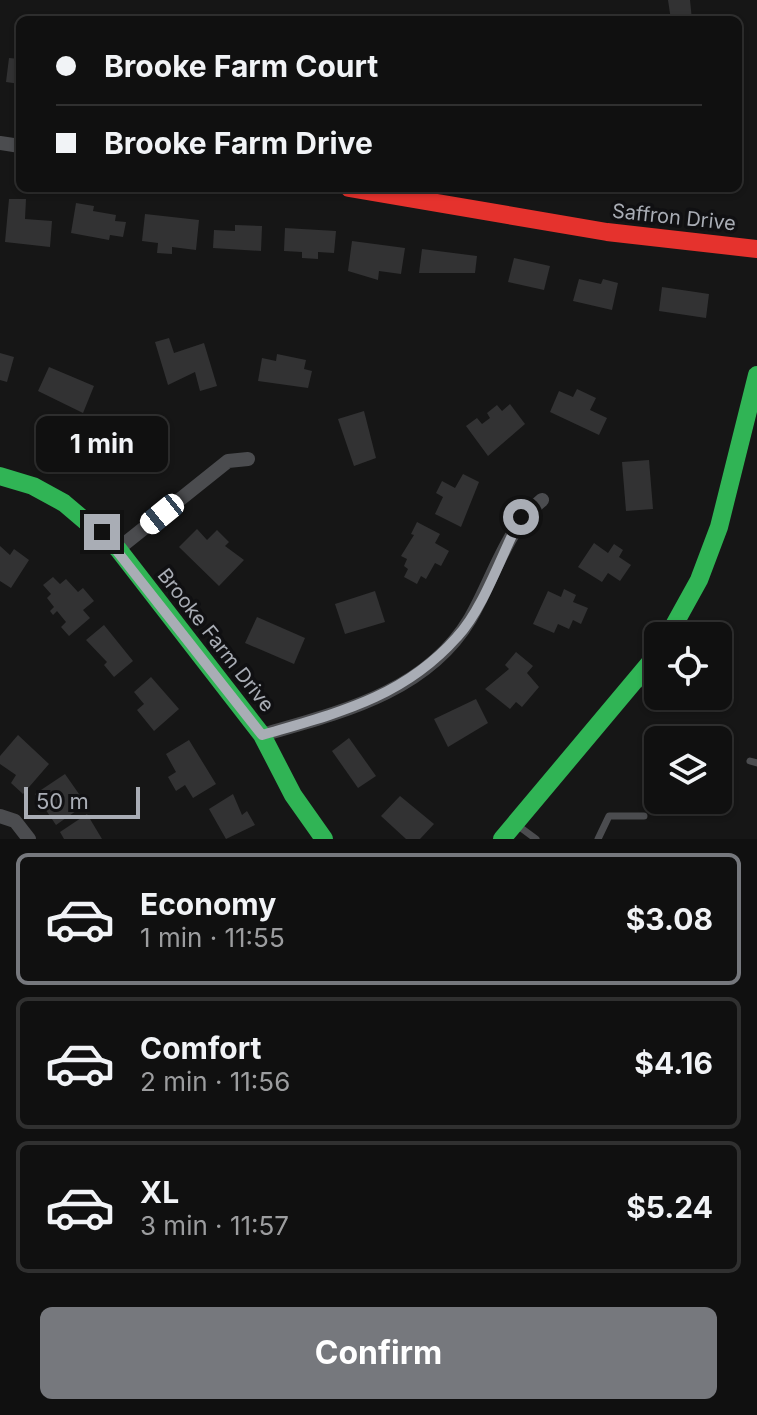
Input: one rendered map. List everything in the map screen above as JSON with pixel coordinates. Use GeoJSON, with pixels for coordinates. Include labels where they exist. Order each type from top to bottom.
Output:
{"type":"FeatureCollection","features":[{"type":"Feature","properties":{"kind":"street","name":"Saffron Drive"},"geometry":{"type":"LineString","coordinates":[[372,192],[607,232],[757,249]]}},
{"type":"Feature","properties":{"kind":"street"},"geometry":{"type":"LineString","coordinates":[[676,622],[699,580],[719,527],[757,375]]}},
{"type":"Feature","properties":{"kind":"street"},"geometry":{"type":"LineString","coordinates":[[118,549],[228,461],[248,459]]}},
{"type":"Feature","properties":{"kind":"street","name":"Brooke Farm Drive"},"geometry":{"type":"LineString","coordinates":[[0,476],[42,488],[102,532],[118,549],[262,735],[293,795],[324,839]]}},
{"type":"Feature","properties":{"kind":"street"},"geometry":{"type":"LineString","coordinates":[[262,735],[364,705],[412,679],[457,637],[521,517],[542,500]]}},
{"type":"Feature","properties":{"kind":"street"},"geometry":{"type":"LineString","coordinates":[[502,839],[644,673]]}},
{"type":"Feature","properties":{"kind":"street"},"geometry":{"type":"LineString","coordinates":[[0,816],[15,821],[29,839]]}},
{"type":"Feature","properties":{"kind":"lane"},"geometry":{"type":"LineString","coordinates":[[638,681],[644,685]]}},
{"type":"Feature","properties":{"kind":"lane"},"geometry":{"type":"LineString","coordinates":[[598,839],[609,816],[644,816]]}},
{"type":"Feature","properties":{"kind":"lane"},"geometry":{"type":"LineString","coordinates":[[515,824],[536,839]]}},
{"type":"Feature","properties":{"kind":"building"},"geometry":{"type":"Polygon","coordinates":[[[668,0],[690,0],[692,16],[670,16],[668,0]]]}},
{"type":"Feature","properties":{"kind":"building"},"geometry":{"type":"Polygon","coordinates":[[[9,58],[16,59],[16,83],[6,82],[9,58]]]}},
{"type":"Feature","properties":{"kind":"building"},"geometry":{"type":"Polygon","coordinates":[[[9,199],[26,199],[25,219],[52,221],[50,247],[5,242],[9,199]]]}},
{"type":"Feature","properties":{"kind":"building"},"geometry":{"type":"Polygon","coordinates":[[[76,203],[94,206],[93,211],[116,215],[115,221],[126,222],[123,237],[110,235],[109,240],[71,233],[76,203]]]}},
{"type":"Feature","properties":{"kind":"building"},"geometry":{"type":"Polygon","coordinates":[[[145,214],[199,220],[196,250],[172,247],[172,254],[157,253],[158,243],[142,241],[145,214]]]}},
{"type":"Feature","properties":{"kind":"building"},"geometry":{"type":"Polygon","coordinates":[[[235,225],[262,226],[261,251],[213,248],[214,230],[235,231],[235,225]]]}},
{"type":"Feature","properties":{"kind":"building"},"geometry":{"type":"Polygon","coordinates":[[[285,228],[336,231],[334,253],[318,252],[318,259],[302,258],[302,252],[284,251],[285,228]]]}},
{"type":"Feature","properties":{"kind":"building"},"geometry":{"type":"Polygon","coordinates":[[[352,241],[405,248],[401,274],[379,271],[378,280],[348,271],[352,241]]]}},
{"type":"Feature","properties":{"kind":"building"},"geometry":{"type":"Polygon","coordinates":[[[422,249],[477,256],[475,273],[419,273],[422,249]]]}},
{"type":"Feature","properties":{"kind":"building"},"geometry":{"type":"Polygon","coordinates":[[[514,258],[550,266],[544,290],[508,282],[514,258]]]}},
{"type":"Feature","properties":{"kind":"building"},"geometry":{"type":"Polygon","coordinates":[[[579,279],[601,284],[603,279],[618,283],[612,310],[573,301],[579,279]]]}},
{"type":"Feature","properties":{"kind":"building"},"geometry":{"type":"Polygon","coordinates":[[[662,287],[709,294],[706,318],[659,311],[662,287]]]}},
{"type":"Feature","properties":{"kind":"building"},"geometry":{"type":"Polygon","coordinates":[[[169,338],[174,353],[204,343],[217,386],[200,391],[195,372],[168,385],[155,342],[169,338]]]}},
{"type":"Feature","properties":{"kind":"building"},"geometry":{"type":"Polygon","coordinates":[[[0,353],[14,357],[7,382],[0,380],[0,353]]]}},
{"type":"Feature","properties":{"kind":"building"},"geometry":{"type":"Polygon","coordinates":[[[277,354],[306,360],[304,369],[312,371],[308,388],[258,381],[262,358],[276,361],[277,354]]]}},
{"type":"Feature","properties":{"kind":"building"},"geometry":{"type":"Polygon","coordinates":[[[49,367],[94,386],[83,413],[38,391],[49,367]]]}},
{"type":"Feature","properties":{"kind":"building"},"geometry":{"type":"Polygon","coordinates":[[[577,389],[596,398],[590,410],[607,418],[599,435],[550,412],[559,391],[573,397],[577,389]]]}},
{"type":"Feature","properties":{"kind":"building"},"geometry":{"type":"Polygon","coordinates":[[[510,404],[525,424],[488,456],[466,426],[477,418],[482,424],[490,418],[487,413],[497,405],[502,411],[510,404]]]}},
{"type":"Feature","properties":{"kind":"building"},"geometry":{"type":"Polygon","coordinates":[[[364,411],[376,458],[354,466],[338,419],[364,411]]]}},
{"type":"Feature","properties":{"kind":"building"},"geometry":{"type":"Polygon","coordinates":[[[109,428],[158,439],[155,461],[105,453],[109,428]]]}},
{"type":"Feature","properties":{"kind":"building"},"geometry":{"type":"Polygon","coordinates":[[[649,460],[653,509],[626,511],[622,462],[649,460]]]}},
{"type":"Feature","properties":{"kind":"building"},"geometry":{"type":"Polygon","coordinates":[[[463,474],[479,482],[461,527],[435,514],[443,497],[436,493],[442,481],[455,488],[463,474]]]}},
{"type":"Feature","properties":{"kind":"building"},"geometry":{"type":"Polygon","coordinates":[[[417,522],[440,534],[435,543],[449,551],[441,566],[435,563],[426,579],[421,576],[417,584],[404,577],[408,569],[404,566],[407,559],[401,556],[414,535],[411,534],[417,522]]]}},
{"type":"Feature","properties":{"kind":"building"},"geometry":{"type":"Polygon","coordinates":[[[197,529],[207,540],[217,530],[229,542],[225,546],[244,560],[219,586],[179,547],[197,529]]]}},
{"type":"Feature","properties":{"kind":"building"},"geometry":{"type":"Polygon","coordinates":[[[594,543],[608,553],[614,544],[623,550],[619,557],[631,565],[620,581],[608,573],[602,582],[578,567],[594,543]]]}},
{"type":"Feature","properties":{"kind":"building"},"geometry":{"type":"Polygon","coordinates":[[[0,546],[10,555],[14,549],[29,560],[11,588],[0,581],[0,546]]]}},
{"type":"Feature","properties":{"kind":"building"},"geometry":{"type":"Polygon","coordinates":[[[53,577],[60,584],[66,579],[78,592],[83,588],[94,601],[83,610],[90,618],[69,636],[61,627],[66,622],[57,611],[53,615],[50,611],[54,607],[47,598],[51,594],[43,585],[53,577]]]}},
{"type":"Feature","properties":{"kind":"building"},"geometry":{"type":"Polygon","coordinates":[[[564,589],[576,595],[573,602],[588,608],[581,624],[573,620],[569,629],[558,624],[554,633],[533,624],[548,591],[561,597],[564,589]]]}},
{"type":"Feature","properties":{"kind":"building"},"geometry":{"type":"Polygon","coordinates":[[[375,591],[385,622],[345,634],[335,604],[375,591]]]}},
{"type":"Feature","properties":{"kind":"building"},"geometry":{"type":"Polygon","coordinates":[[[257,617],[305,638],[294,664],[245,643],[257,617]]]}},
{"type":"Feature","properties":{"kind":"building"},"geometry":{"type":"Polygon","coordinates":[[[104,625],[133,661],[114,677],[104,665],[107,662],[86,640],[104,625]]]}},
{"type":"Feature","properties":{"kind":"building"},"geometry":{"type":"Polygon","coordinates":[[[516,652],[533,666],[527,673],[539,687],[522,707],[516,702],[510,709],[485,689],[509,669],[505,665],[516,652]]]}},
{"type":"Feature","properties":{"kind":"building"},"geometry":{"type":"Polygon","coordinates":[[[151,677],[179,709],[154,731],[137,710],[144,704],[134,692],[151,677]]]}},
{"type":"Feature","properties":{"kind":"building"},"geometry":{"type":"Polygon","coordinates":[[[476,699],[488,723],[448,747],[434,719],[476,699]]]}},
{"type":"Feature","properties":{"kind":"building"},"geometry":{"type":"Polygon","coordinates":[[[18,735],[49,764],[23,794],[11,783],[16,775],[0,764],[0,756],[18,735]]]}},
{"type":"Feature","properties":{"kind":"building"},"geometry":{"type":"Polygon","coordinates":[[[349,738],[376,776],[358,788],[332,751],[349,738]]]}},
{"type":"Feature","properties":{"kind":"building"},"geometry":{"type":"Polygon","coordinates":[[[189,740],[216,784],[193,798],[185,785],[176,791],[168,777],[176,772],[166,754],[189,740]]]}},
{"type":"Feature","properties":{"kind":"building"},"geometry":{"type":"Polygon","coordinates":[[[65,774],[86,804],[56,825],[35,794],[65,774]]]}},
{"type":"Feature","properties":{"kind":"building"},"geometry":{"type":"Polygon","coordinates":[[[233,794],[242,815],[247,811],[255,825],[226,839],[209,809],[233,794]]]}},
{"type":"Feature","properties":{"kind":"building"},"geometry":{"type":"Polygon","coordinates":[[[400,796],[434,824],[420,839],[406,839],[381,816],[400,796]]]}},
{"type":"Feature","properties":{"kind":"building"},"geometry":{"type":"Polygon","coordinates":[[[87,814],[102,839],[64,839],[60,832],[87,814]]]}},
{"type":"Feature","properties":{"kind":"traffic: fast"},"geometry":{"type":"LineString","coordinates":[[676,622],[699,580],[719,527],[757,375]]}},
{"type":"Feature","properties":{"kind":"traffic: fast"},"geometry":{"type":"LineString","coordinates":[[0,476],[33,486],[64,503],[118,549],[262,735],[293,795],[324,839]]}},
{"type":"Feature","properties":{"kind":"traffic: fast"},"geometry":{"type":"LineString","coordinates":[[502,839],[644,670]]}},
{"type":"Feature","properties":{"kind":"traffic: jam"},"geometry":{"type":"LineString","coordinates":[[372,192],[607,232],[757,249]]}},
{"type":"Feature","properties":{"kind":"route"},"geometry":{"type":"LineString","coordinates":[[102,532],[262,735],[364,705],[412,679],[457,637],[471,618],[521,517]]}}]}
